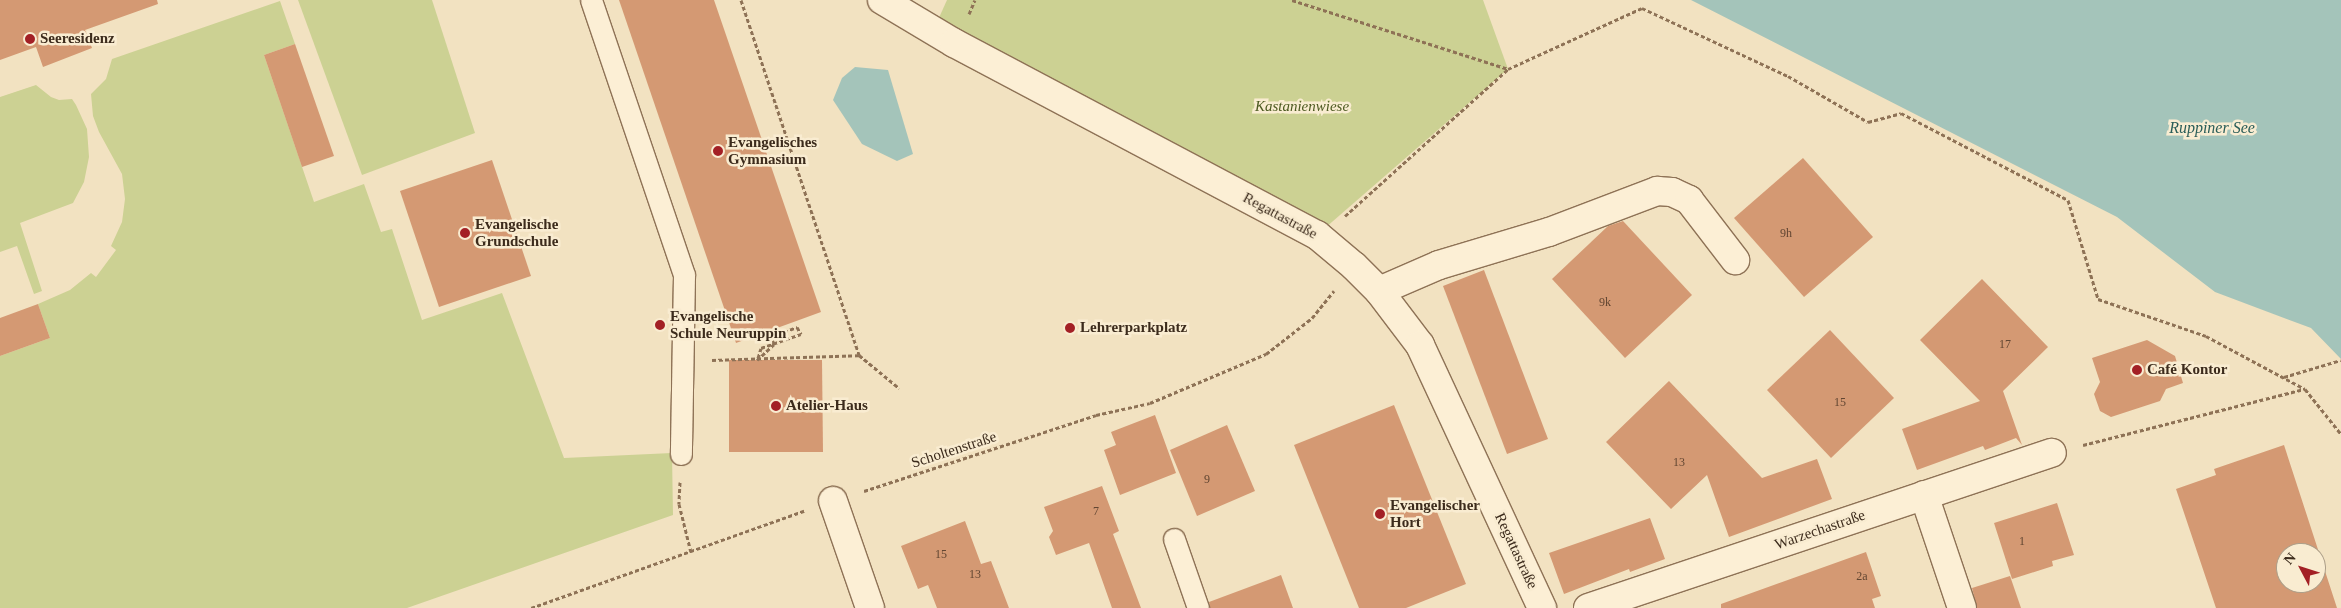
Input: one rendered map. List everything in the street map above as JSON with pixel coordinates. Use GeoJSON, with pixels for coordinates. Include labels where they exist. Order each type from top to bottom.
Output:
{"type":"FeatureCollection","features":[{"type":"Feature","properties":{"kind":"street","name":"Regattastraße"},"geometry":{"type":"LineString","coordinates":[[882,0],[954,44],[1321,238],[1354,266],[1379,291],[1420,345],[1537,607]]}},
{"type":"Feature","properties":{"kind":"street"},"geometry":{"type":"LineString","coordinates":[[1379,291],[1439,265],[1549,232],[1656,191],[1672,192],[1689,200],[1735,260]]}},
{"type":"Feature","properties":{"kind":"street","name":"Warzechastraße"},"geometry":{"type":"LineString","coordinates":[[1588,608],[2052,453]]}},
{"type":"Feature","properties":{"kind":"street"},"geometry":{"type":"LineString","coordinates":[[1924,495],[1962,608]]}},
{"type":"Feature","properties":{"kind":"street"},"geometry":{"type":"LineString","coordinates":[[833,501],[870,608]]}},
{"type":"Feature","properties":{"kind":"lane"},"geometry":{"type":"LineString","coordinates":[[591,0],[684,275],[681,454]]}},
{"type":"Feature","properties":{"kind":"lane"},"geometry":{"type":"LineString","coordinates":[[1174,539],[1198,608]]}},
{"type":"Feature","properties":{"kind":"path"},"geometry":{"type":"LineString","coordinates":[[741,0],[859,355],[899,388]]}},
{"type":"Feature","properties":{"kind":"path"},"geometry":{"type":"LineString","coordinates":[[1292,0],[1508,69]]}},
{"type":"Feature","properties":{"kind":"path"},"geometry":{"type":"LineString","coordinates":[[1321,238],[1508,69],[1642,8],[1788,76],[1868,122],[1901,113],[2068,200],[2098,298],[2206,336],[2306,389],[2341,434]]}},
{"type":"Feature","properties":{"kind":"path","name":"Scholtenstraße"},"geometry":{"type":"LineString","coordinates":[[531,608],[833,501],[1096,415],[1150,403],[1266,354],[1312,318],[1354,266]]}},
{"type":"Feature","properties":{"kind":"path"},"geometry":{"type":"LineString","coordinates":[[758,359],[774,344],[801,334],[798,327],[772,336]]}},
{"type":"Feature","properties":{"kind":"path"},"geometry":{"type":"LineString","coordinates":[[769,331],[772,336],[774,344],[769,331]]}},
{"type":"Feature","properties":{"kind":"path"},"geometry":{"type":"LineString","coordinates":[[682,360],[859,355]]}},
{"type":"Feature","properties":{"kind":"path"},"geometry":{"type":"LineString","coordinates":[[2283,377],[2341,360]]}},
{"type":"Feature","properties":{"kind":"path"},"geometry":{"type":"LineString","coordinates":[[2052,453],[2306,389]]}},
{"type":"Feature","properties":{"kind":"path"},"geometry":{"type":"LineString","coordinates":[[681,454],[679,504],[691,552]]}},
{"type":"Feature","properties":{"kind":"green space"},"geometry":{"type":"Polygon","coordinates":[[[298,0],[432,0],[475,133],[362,175],[298,0]]]}},
{"type":"Feature","properties":{"kind":"green space","name":"Kastanienwiese"},"geometry":{"type":"Polygon","coordinates":[[[947,0],[1483,0],[1508,69],[1317,235],[933,31],[947,0]]]}},
{"type":"Feature","properties":{"kind":"green space"},"geometry":{"type":"Polygon","coordinates":[[[280,1],[295,44],[264,55],[314,202],[364,184],[381,232],[392,229],[422,320],[502,293],[564,458],[672,453],[673,515],[407,608],[0,608],[0,356],[50,338],[38,304],[70,290],[91,273],[96,277],[116,250],[111,246],[122,222],[125,199],[122,174],[99,132],[93,116],[91,94],[106,79],[112,59],[280,1]]]}},
{"type":"Feature","properties":{"kind":"green space"},"geometry":{"type":"Polygon","coordinates":[[[36,85],[51,97],[59,100],[72,99],[87,129],[89,157],[84,182],[73,203],[20,223],[42,291],[34,294],[17,246],[0,252],[0,97],[36,85]]]}},
{"type":"Feature","properties":{"kind":"water","name":"Ruppiner See"},"geometry":{"type":"Polygon","coordinates":[[[1691,0],[2341,0],[2341,359],[2311,328],[2215,292],[2117,217],[1691,0]]]}},
{"type":"Feature","properties":{"kind":"water"},"geometry":{"type":"Polygon","coordinates":[[[855,67],[888,70],[913,154],[897,161],[862,144],[833,100],[842,78],[855,67]]]}},
{"type":"Feature","properties":{"kind":"building","name":"Seeresidenz"},"geometry":{"type":"Polygon","coordinates":[[[0,0],[157,0],[158,4],[85,30],[92,48],[43,67],[36,47],[0,60],[0,0]]]}},
{"type":"Feature","properties":{"kind":"building","name":"Evangelisches Gymnasium"},"geometry":{"type":"Polygon","coordinates":[[[619,0],[714,0],[821,312],[736,343],[619,0]]]}},
{"type":"Feature","properties":{"kind":"building"},"geometry":{"type":"Polygon","coordinates":[[[295,44],[334,156],[302,167],[264,55],[295,44]]]}},
{"type":"Feature","properties":{"kind":"building"},"geometry":{"type":"Polygon","coordinates":[[[1803,158],[1873,237],[1804,297],[1734,218],[1803,158]]]}},
{"type":"Feature","properties":{"kind":"building","name":"Evangelische Grundschule"},"geometry":{"type":"Polygon","coordinates":[[[492,160],[531,276],[439,307],[400,191],[492,160]]]}},
{"type":"Feature","properties":{"kind":"building"},"geometry":{"type":"Polygon","coordinates":[[[1623,221],[1692,295],[1625,358],[1552,279],[1608,226],[1623,221]]]}},
{"type":"Feature","properties":{"kind":"building"},"geometry":{"type":"Polygon","coordinates":[[[1484,270],[1548,439],[1507,454],[1443,286],[1484,270]]]}},
{"type":"Feature","properties":{"kind":"building"},"geometry":{"type":"Polygon","coordinates":[[[1982,279],[2048,347],[2003,391],[2022,445],[2016,438],[1985,450],[1983,446],[1917,470],[1902,429],[1980,401],[1920,340],[1982,279]]]}},
{"type":"Feature","properties":{"kind":"building"},"geometry":{"type":"Polygon","coordinates":[[[38,304],[50,338],[0,356],[0,318],[38,304]]]}},
{"type":"Feature","properties":{"kind":"building"},"geometry":{"type":"Polygon","coordinates":[[[1830,330],[1894,398],[1831,458],[1767,390],[1830,330]]]}},
{"type":"Feature","properties":{"kind":"building","name":"Café Kontor"},"geometry":{"type":"Polygon","coordinates":[[[2147,340],[2175,356],[2183,383],[2166,389],[2160,401],[2111,417],[2100,411],[2094,394],[2100,382],[2092,358],[2147,340]]]}},
{"type":"Feature","properties":{"kind":"building","name":"Atelier-Haus"},"geometry":{"type":"Polygon","coordinates":[[[729,360],[822,360],[823,452],[729,452],[729,360]]]}},
{"type":"Feature","properties":{"kind":"building"},"geometry":{"type":"Polygon","coordinates":[[[1669,381],[1762,478],[1817,459],[1832,499],[1729,537],[1707,475],[1671,509],[1606,442],[1669,381]]]}},
{"type":"Feature","properties":{"kind":"building","name":"Evangelischer Hort"},"geometry":{"type":"Polygon","coordinates":[[[1394,405],[1466,584],[1406,608],[1359,608],[1294,445],[1394,405]]]}},
{"type":"Feature","properties":{"kind":"building"},"geometry":{"type":"Polygon","coordinates":[[[1155,415],[1176,473],[1120,495],[1104,450],[1116,445],[1111,432],[1155,415]]]}},
{"type":"Feature","properties":{"kind":"building"},"geometry":{"type":"Polygon","coordinates":[[[1227,425],[1255,491],[1197,516],[1170,450],[1227,425]]]}},
{"type":"Feature","properties":{"kind":"building"},"geometry":{"type":"Polygon","coordinates":[[[2284,445],[2316,543],[2276,543],[2276,593],[2326,593],[2326,574],[2337,608],[2216,608],[2176,489],[2216,475],[2214,469],[2284,445]]]}},
{"type":"Feature","properties":{"kind":"building"},"geometry":{"type":"Polygon","coordinates":[[[1102,486],[1119,531],[1113,534],[1141,608],[1112,608],[1089,543],[1056,555],[1049,537],[1053,531],[1044,507],[1102,486]]]}},
{"type":"Feature","properties":{"kind":"building"},"geometry":{"type":"Polygon","coordinates":[[[2057,503],[2074,555],[2052,561],[2053,566],[2012,579],[1994,523],[2057,503]]]}},
{"type":"Feature","properties":{"kind":"building"},"geometry":{"type":"Polygon","coordinates":[[[1650,518],[1665,559],[1630,572],[1629,569],[1564,594],[1549,553],[1650,518]]]}},
{"type":"Feature","properties":{"kind":"building"},"geometry":{"type":"Polygon","coordinates":[[[965,521],[981,564],[991,561],[1009,608],[937,608],[928,585],[918,589],[901,546],[965,521]]]}},
{"type":"Feature","properties":{"kind":"building"},"geometry":{"type":"Polygon","coordinates":[[[1866,552],[1881,596],[1872,599],[1875,608],[1721,608],[1721,604],[1866,552]]]}},
{"type":"Feature","properties":{"kind":"building"},"geometry":{"type":"Polygon","coordinates":[[[1281,575],[1293,608],[1210,608],[1209,602],[1281,575]]]}},
{"type":"Feature","properties":{"kind":"building"},"geometry":{"type":"Polygon","coordinates":[[[2010,576],[2021,608],[1977,608],[1972,588],[2010,576]]]}},
{"type":"Feature","properties":{"kind":"place","name":"Seeresidenz"},"geometry":{"type":"Point","coordinates":[30,39]}},
{"type":"Feature","properties":{"kind":"place","name":"Evangelisches Gymnasium"},"geometry":{"type":"Point","coordinates":[718,151]}},
{"type":"Feature","properties":{"kind":"place","name":"Evangelische Grundschule"},"geometry":{"type":"Point","coordinates":[465,233]}},
{"type":"Feature","properties":{"kind":"place","name":"Evangelische Schule Neuruppin"},"geometry":{"type":"Point","coordinates":[660,325]}},
{"type":"Feature","properties":{"kind":"place","name":"Lehrerparkplatz"},"geometry":{"type":"Point","coordinates":[1070,328]}},
{"type":"Feature","properties":{"kind":"place","name":"Café Kontor"},"geometry":{"type":"Point","coordinates":[2137,370]}},
{"type":"Feature","properties":{"kind":"place","name":"Atelier-Haus"},"geometry":{"type":"Point","coordinates":[776,406]}},
{"type":"Feature","properties":{"kind":"place","name":"Evangelischer Hort"},"geometry":{"type":"Point","coordinates":[1380,514]}}]}
